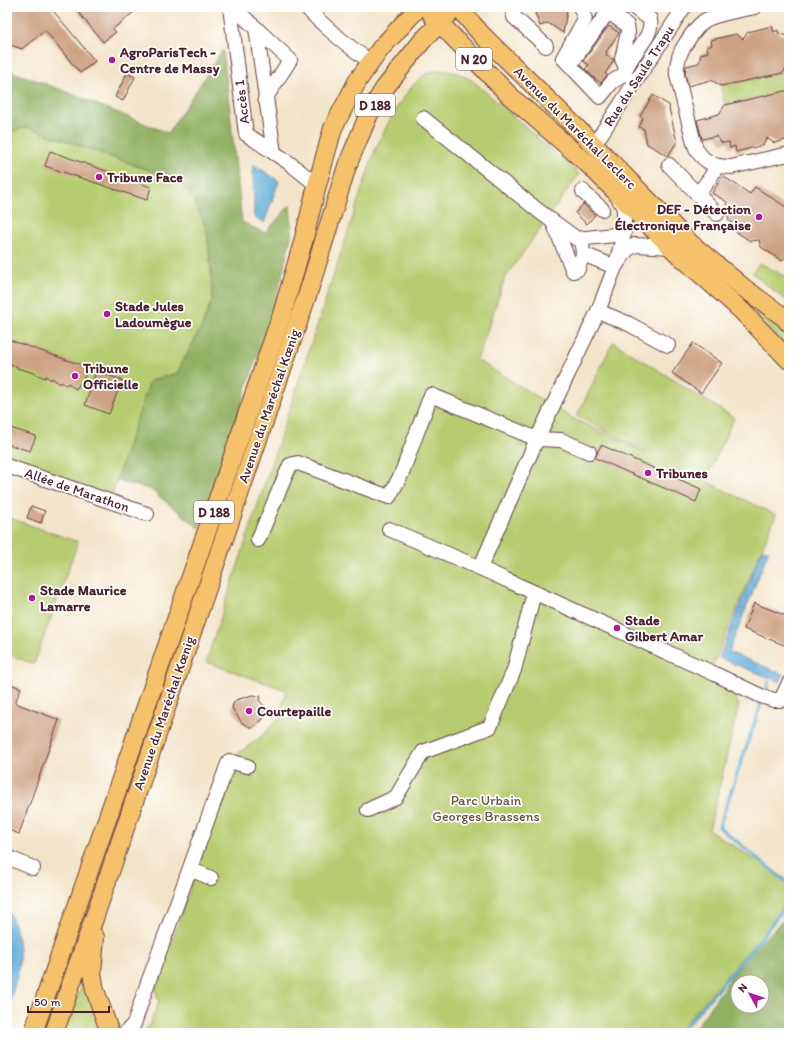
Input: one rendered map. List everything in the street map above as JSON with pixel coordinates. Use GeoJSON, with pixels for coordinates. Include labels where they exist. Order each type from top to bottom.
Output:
{"type":"FeatureCollection","features":[{"type":"Feature","properties":{"kind":"main road","name":"Avenue du Maréchal Kœnig"},"geometry":{"type":"LineString","coordinates":[[33,1033],[282,314],[303,242],[333,128],[358,80],[381,48],[419,7]]}},
{"type":"Feature","properties":{"kind":"main road","name":"Avenue du Maréchal Leclerc"},"geometry":{"type":"LineString","coordinates":[[424,7],[509,94],[590,166],[672,247],[741,310],[789,360]]}},
{"type":"Feature","properties":{"kind":"main road","name":"Avenue du Maréchal Kœnig"},"geometry":{"type":"LineString","coordinates":[[54,1033],[308,293],[347,166],[369,114],[384,89],[423,40],[457,7]]}},
{"type":"Feature","properties":{"kind":"main road","name":"Avenue du Maréchal Leclerc"},"geometry":{"type":"LineString","coordinates":[[457,7],[481,34],[594,145],[690,243],[744,288],[789,320]]}},
{"type":"Feature","properties":{"kind":"main road"},"geometry":{"type":"LineString","coordinates":[[96,913],[92,974],[95,990],[110,1033]]}},
{"type":"Feature","properties":{"kind":"street","name":"Accès 1"},"geometry":{"type":"LineString","coordinates":[[230,7],[246,134],[288,162],[317,185]]}},
{"type":"Feature","properties":{"kind":"street","name":"Accès 1"},"geometry":{"type":"LineString","coordinates":[[233,7],[290,60],[265,99]]}},
{"type":"Feature","properties":{"kind":"street"},"geometry":{"type":"LineString","coordinates":[[306,7],[313,15],[354,50],[371,62]]}},
{"type":"Feature","properties":{"kind":"street"},"geometry":{"type":"LineString","coordinates":[[512,7],[514,17],[546,46]]}},
{"type":"Feature","properties":{"kind":"street"},"geometry":{"type":"LineString","coordinates":[[585,11],[563,58],[600,97],[612,82],[628,75],[651,26],[650,19],[633,7]]}},
{"type":"Feature","properties":{"kind":"street","name":"Rue du Saule Trapu"},"geometry":{"type":"LineString","coordinates":[[594,145],[628,75],[684,7]]}},
{"type":"Feature","properties":{"kind":"street"},"geometry":{"type":"LineString","coordinates":[[755,7],[705,20],[692,33],[678,57],[676,66],[677,75],[694,143],[697,152],[703,159],[717,166],[731,167],[789,154]]}},
{"type":"Feature","properties":{"kind":"street"},"geometry":{"type":"LineString","coordinates":[[570,65],[605,16],[611,14],[627,25],[628,32],[622,59],[628,75]]}},
{"type":"Feature","properties":{"kind":"street"},"geometry":{"type":"LineString","coordinates":[[256,28],[265,99],[274,153]]}},
{"type":"Feature","properties":{"kind":"street"},"geometry":{"type":"LineString","coordinates":[[423,118],[553,222],[577,239],[624,234]]}},
{"type":"Feature","properties":{"kind":"street"},"geometry":{"type":"LineString","coordinates":[[669,165],[717,214]]}},
{"type":"Feature","properties":{"kind":"street"},"geometry":{"type":"LineString","coordinates":[[698,194],[717,166]]}},
{"type":"Feature","properties":{"kind":"street"},"geometry":{"type":"LineString","coordinates":[[480,568],[537,439],[598,311],[615,267],[624,234],[624,208],[611,187]]}},
{"type":"Feature","properties":{"kind":"street"},"geometry":{"type":"LineString","coordinates":[[583,190],[584,193],[602,210]]}},
{"type":"Feature","properties":{"kind":"street"},"geometry":{"type":"LineString","coordinates":[[553,222],[573,271],[578,269],[583,254],[581,239]]}},
{"type":"Feature","properties":{"kind":"street"},"geometry":{"type":"LineString","coordinates":[[615,267],[627,250],[635,245],[672,247]]}},
{"type":"Feature","properties":{"kind":"street"},"geometry":{"type":"LineString","coordinates":[[583,254],[615,267]]}},
{"type":"Feature","properties":{"kind":"street"},"geometry":{"type":"LineString","coordinates":[[598,311],[629,324],[668,345]]}},
{"type":"Feature","properties":{"kind":"street"},"geometry":{"type":"LineString","coordinates":[[258,540],[290,465],[294,463],[298,463],[389,497],[401,475],[431,395],[537,439],[560,440],[589,452]]}},
{"type":"Feature","properties":{"kind":"street","name":"Allée de Marathon"},"geometry":{"type":"LineString","coordinates":[[7,466],[146,514]]}},
{"type":"Feature","properties":{"kind":"street"},"geometry":{"type":"LineString","coordinates":[[389,529],[480,568],[774,700],[781,700],[789,683]]}},
{"type":"Feature","properties":{"kind":"street"},"geometry":{"type":"LineString","coordinates":[[368,810],[396,797],[423,752],[490,727],[514,670],[534,593]]}},
{"type":"Feature","properties":{"kind":"street"},"geometry":{"type":"LineString","coordinates":[[125,1033],[134,1024],[229,761],[247,766]]}},
{"type":"Feature","properties":{"kind":"street"},"geometry":{"type":"LineString","coordinates":[[7,857],[33,868]]}},
{"type":"Feature","properties":{"kind":"street"},"geometry":{"type":"LineString","coordinates":[[190,869],[211,878]]}},
{"type":"Feature","properties":{"kind":"green space"},"geometry":{"type":"Polygon","coordinates":[[[223,50],[242,222],[265,233],[290,205],[292,233],[275,304],[199,528],[150,489],[116,481],[150,381],[177,373],[201,328],[212,300],[207,231],[194,200],[179,181],[27,127],[7,133],[7,70],[44,83],[168,133],[223,50]]]}},
{"type":"Feature","properties":{"kind":"green space","name":"Parc Urbain Georges Brassens"},"geometry":{"type":"Polygon","coordinates":[[[440,70],[458,73],[473,81],[579,174],[505,278],[477,360],[572,418],[646,453],[577,416],[613,342],[734,418],[705,481],[776,515],[713,665],[739,704],[709,830],[789,881],[789,904],[677,1033],[143,1033],[150,1024],[159,1001],[155,990],[236,755],[262,736],[280,716],[286,690],[206,662],[375,150],[397,107],[413,86],[420,78],[428,73],[440,70]]]}},
{"type":"Feature","properties":{"kind":"green space"},"geometry":{"type":"Polygon","coordinates":[[[783,73],[787,91],[725,105],[721,86],[783,73]]]}},
{"type":"Feature","properties":{"kind":"green space","name":"Stade Jules Ladoumègue"},"geometry":{"type":"Polygon","coordinates":[[[27,127],[179,181],[196,202],[207,231],[212,300],[201,328],[177,373],[150,381],[110,501],[7,466],[7,133],[27,127]]]}},
{"type":"Feature","properties":{"kind":"green space"},"geometry":{"type":"Polygon","coordinates":[[[760,263],[789,279],[789,303],[752,273],[760,263]]]}},
{"type":"Feature","properties":{"kind":"green space"},"geometry":{"type":"Polygon","coordinates":[[[737,295],[789,332],[789,349],[737,295]]]}},
{"type":"Feature","properties":{"kind":"green space","name":"Stade Maurice Lamarre"},"geometry":{"type":"Polygon","coordinates":[[[7,517],[78,542],[34,664],[7,654],[7,517]]]}},
{"type":"Feature","properties":{"kind":"green space"},"geometry":{"type":"Polygon","coordinates":[[[789,915],[789,1033],[692,1033],[730,979],[730,1014],[770,1014],[770,974],[733,974],[746,956],[789,915]]]}},
{"type":"Feature","properties":{"kind":"green space"},"geometry":{"type":"Polygon","coordinates":[[[87,971],[100,1030],[90,1030],[84,1033],[64,1033],[87,971]]]}},
{"type":"Feature","properties":{"kind":"water"},"geometry":{"type":"Polygon","coordinates":[[[253,164],[279,181],[264,223],[254,217],[253,164]]]}},
{"type":"Feature","properties":{"kind":"water"},"geometry":{"type":"Polygon","coordinates":[[[762,549],[769,550],[729,652],[783,674],[780,682],[719,658],[762,549]]]}},
{"type":"Feature","properties":{"kind":"water"},"geometry":{"type":"Polygon","coordinates":[[[7,908],[17,935],[19,956],[17,975],[7,1012],[7,908]]]}},
{"type":"Feature","properties":{"kind":"building"},"geometry":{"type":"Polygon","coordinates":[[[14,7],[50,7],[95,61],[80,73],[45,30],[22,49],[7,44],[7,12],[14,7]]]}},
{"type":"Feature","properties":{"kind":"building"},"geometry":{"type":"Polygon","coordinates":[[[74,7],[140,7],[113,29],[116,32],[103,42],[74,7]]]}},
{"type":"Feature","properties":{"kind":"building"},"geometry":{"type":"Polygon","coordinates":[[[533,7],[561,7],[567,11],[563,33],[548,23],[540,26],[533,7]]]}},
{"type":"Feature","properties":{"kind":"building"},"geometry":{"type":"Polygon","coordinates":[[[609,26],[619,33],[606,52],[606,55],[614,60],[605,74],[607,75],[601,83],[585,69],[589,65],[583,61],[609,26]]]}},
{"type":"Feature","properties":{"kind":"building"},"geometry":{"type":"Polygon","coordinates":[[[772,26],[774,32],[778,30],[779,34],[789,36],[789,63],[783,73],[721,86],[711,80],[688,86],[685,74],[686,66],[699,63],[701,54],[708,52],[707,47],[712,45],[711,40],[736,34],[743,39],[748,32],[772,26]]]}},
{"type":"Feature","properties":{"kind":"building"},"geometry":{"type":"Polygon","coordinates":[[[127,73],[135,77],[123,101],[115,97],[127,73]]]}},
{"type":"Feature","properties":{"kind":"building"},"geometry":{"type":"Polygon","coordinates":[[[789,90],[789,139],[774,143],[767,138],[763,145],[736,152],[735,146],[730,148],[729,142],[722,143],[716,136],[702,139],[697,120],[719,114],[725,105],[789,90]]]}},
{"type":"Feature","properties":{"kind":"building"},"geometry":{"type":"Polygon","coordinates":[[[653,95],[670,106],[669,108],[676,138],[678,140],[668,156],[647,144],[644,129],[639,127],[643,118],[640,116],[653,95]]]}},
{"type":"Feature","properties":{"kind":"building","name":"Tribune Face"},"geometry":{"type":"Polygon","coordinates":[[[50,151],[151,187],[147,200],[45,166],[50,151]]]}},
{"type":"Feature","properties":{"kind":"building","name":"DEF - Détection Électronique Française"},"geometry":{"type":"Polygon","coordinates":[[[723,176],[750,194],[755,187],[789,209],[789,259],[786,256],[782,261],[761,247],[759,240],[750,241],[729,227],[732,222],[728,220],[729,218],[724,210],[727,202],[712,193],[723,176]]]}},
{"type":"Feature","properties":{"kind":"building"},"geometry":{"type":"Polygon","coordinates":[[[583,204],[595,215],[587,224],[575,213],[583,204]]]}},
{"type":"Feature","properties":{"kind":"building","name":"Tribune Officielle"},"geometry":{"type":"Polygon","coordinates":[[[7,339],[90,368],[76,389],[68,383],[66,385],[61,382],[60,384],[52,378],[51,380],[46,376],[45,378],[17,368],[17,366],[11,366],[12,364],[7,363],[7,339]]]}},
{"type":"Feature","properties":{"kind":"building"},"geometry":{"type":"Polygon","coordinates":[[[693,343],[722,363],[701,393],[672,373],[693,343]]]}},
{"type":"Feature","properties":{"kind":"building"},"geometry":{"type":"Polygon","coordinates":[[[96,371],[122,380],[109,414],[85,405],[96,371]]]}},
{"type":"Feature","properties":{"kind":"building"},"geometry":{"type":"Polygon","coordinates":[[[7,427],[36,436],[30,451],[7,444],[7,427]]]}},
{"type":"Feature","properties":{"kind":"building","name":"Tribunes"},"geometry":{"type":"Polygon","coordinates":[[[601,445],[701,489],[696,502],[595,458],[601,445]]]}},
{"type":"Feature","properties":{"kind":"building"},"geometry":{"type":"Polygon","coordinates":[[[31,506],[45,511],[41,523],[27,518],[31,506]]]}},
{"type":"Feature","properties":{"kind":"building"},"geometry":{"type":"Polygon","coordinates":[[[754,603],[789,617],[789,647],[744,629],[754,603]]]}},
{"type":"Feature","properties":{"kind":"building"},"geometry":{"type":"Polygon","coordinates":[[[7,683],[21,688],[15,703],[59,720],[19,834],[7,829],[7,683]]]}},
{"type":"Feature","properties":{"kind":"building","name":"Courtepaille"},"geometry":{"type":"Polygon","coordinates":[[[252,695],[261,696],[259,700],[265,707],[265,711],[263,719],[252,728],[242,723],[232,708],[236,700],[252,695]]]}},
{"type":"Feature","properties":{"kind":"waterway"},"geometry":{"type":"LineString","coordinates":[[765,694],[769,682]]}},
{"type":"Feature","properties":{"kind":"waterway"},"geometry":{"type":"LineString","coordinates":[[762,701],[719,827],[789,884]]}},
{"type":"Feature","properties":{"kind":"waterway"},"geometry":{"type":"LineString","coordinates":[[680,1033],[755,946],[789,901]]}},
{"type":"Feature","properties":{"kind":"place","name":"AgroParisTech - Centre de Massy"},"geometry":{"type":"Point","coordinates":[112,60]}},
{"type":"Feature","properties":{"kind":"place","name":"Tribune Face"},"geometry":{"type":"Point","coordinates":[99,177]}},
{"type":"Feature","properties":{"kind":"place","name":"DEF - Détection Électronique Française"},"geometry":{"type":"Point","coordinates":[759,217]}},
{"type":"Feature","properties":{"kind":"place","name":"Stade Jules Ladoumègue"},"geometry":{"type":"Point","coordinates":[107,314]}},
{"type":"Feature","properties":{"kind":"place","name":"Tribune Officielle"},"geometry":{"type":"Point","coordinates":[75,376]}},
{"type":"Feature","properties":{"kind":"place","name":"Tribunes"},"geometry":{"type":"Point","coordinates":[648,473]}},
{"type":"Feature","properties":{"kind":"place","name":"Stade Maurice Lamarre"},"geometry":{"type":"Point","coordinates":[32,598]}},
{"type":"Feature","properties":{"kind":"place","name":"Stade Gilbert Amar"},"geometry":{"type":"Point","coordinates":[617,628]}},
{"type":"Feature","properties":{"kind":"place","name":"Courtepaille"},"geometry":{"type":"Point","coordinates":[249,711]}}]}
